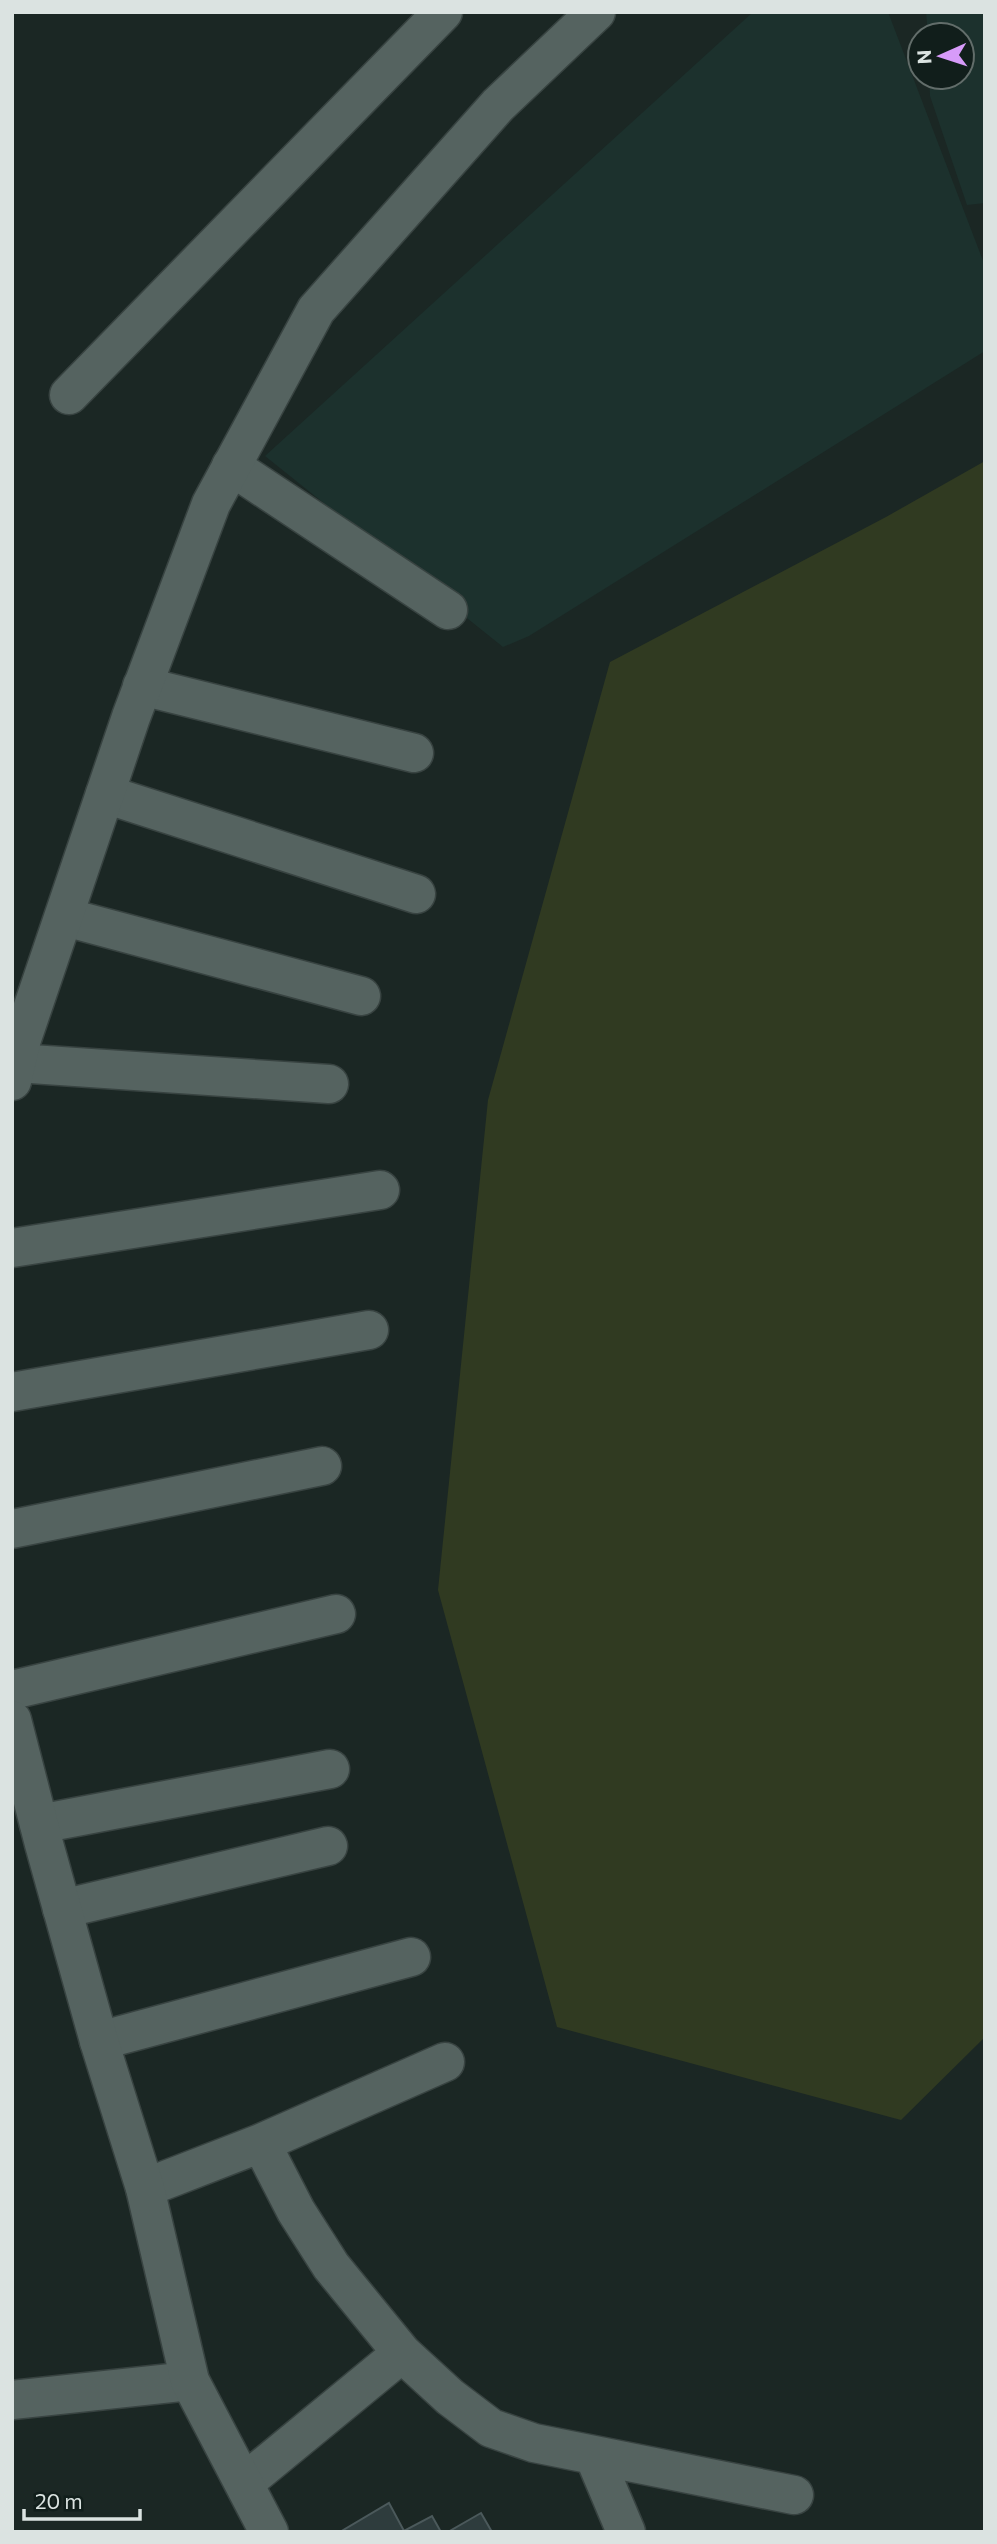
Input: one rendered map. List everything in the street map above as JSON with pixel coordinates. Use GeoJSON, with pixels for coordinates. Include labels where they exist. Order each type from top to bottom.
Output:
{"type":"FeatureCollection","features":[{"type":"Feature","properties":{"kind":"street"},"geometry":{"type":"LineString","coordinates":[[69,395],[443,12]]}},
{"type":"Feature","properties":{"kind":"street"},"geometry":{"type":"LineString","coordinates":[[329,1083],[14,1072],[22,1039],[24,1002],[65,917],[142,686],[211,503],[316,310],[498,106],[589,14]]}},
{"type":"Feature","properties":{"kind":"street"},"geometry":{"type":"LineString","coordinates":[[231,466],[448,610]]}},
{"type":"Feature","properties":{"kind":"street"},"geometry":{"type":"LineString","coordinates":[[142,686],[414,753]]}},
{"type":"Feature","properties":{"kind":"street"},"geometry":{"type":"LineString","coordinates":[[105,794],[416,894]]}},
{"type":"Feature","properties":{"kind":"street"},"geometry":{"type":"LineString","coordinates":[[65,917],[361,996]]}},
{"type":"Feature","properties":{"kind":"street"},"geometry":{"type":"LineString","coordinates":[[12,1248],[380,1191]]}},
{"type":"Feature","properties":{"kind":"street"},"geometry":{"type":"LineString","coordinates":[[12,1392],[369,1330]]}},
{"type":"Feature","properties":{"kind":"street"},"geometry":{"type":"LineString","coordinates":[[12,1529],[322,1466]]}},
{"type":"Feature","properties":{"kind":"street"},"geometry":{"type":"LineString","coordinates":[[12,1690],[336,1614]]}},
{"type":"Feature","properties":{"kind":"street"},"geometry":{"type":"LineString","coordinates":[[12,1720],[99,2041],[145,2188],[190,2381],[270,2532]]}},
{"type":"Feature","properties":{"kind":"street"},"geometry":{"type":"LineString","coordinates":[[39,1824],[330,1769]]}},
{"type":"Feature","properties":{"kind":"street"},"geometry":{"type":"LineString","coordinates":[[62,1909],[328,1846]]}},
{"type":"Feature","properties":{"kind":"street"},"geometry":{"type":"LineString","coordinates":[[99,2041],[411,1957]]}},
{"type":"Feature","properties":{"kind":"street"},"geometry":{"type":"LineString","coordinates":[[145,2188],[261,2143],[445,2062]]}},
{"type":"Feature","properties":{"kind":"street"},"geometry":{"type":"LineString","coordinates":[[261,2143],[296,2211],[331,2266],[402,2353],[450,2397],[491,2428],[534,2443],[794,2495]]}},
{"type":"Feature","properties":{"kind":"street"},"geometry":{"type":"LineString","coordinates":[[244,2483],[402,2353]]}},
{"type":"Feature","properties":{"kind":"street"},"geometry":{"type":"LineString","coordinates":[[12,2400],[190,2381]]}},
{"type":"Feature","properties":{"kind":"street"},"geometry":{"type":"LineString","coordinates":[[594,2456],[626,2532]]}},
{"type":"Feature","properties":{"kind":"shaded area"},"geometry":{"type":"Polygon","coordinates":[[[753,12],[888,12],[906,59],[906,91],[918,91],[985,266],[985,351],[529,636],[503,647],[265,456],[753,12]]]}},
{"type":"Feature","properties":{"kind":"shaded area"},"geometry":{"type":"Polygon","coordinates":[[[926,12],[985,12],[985,203],[967,205],[930,91],[976,91],[976,21],[927,21],[926,12]]]}},
{"type":"Feature","properties":{"kind":"green space"},"geometry":{"type":"Polygon","coordinates":[[[985,461],[985,2037],[901,2120],[557,2027],[438,1590],[488,1100],[610,662],[886,517],[985,461]]]}},
{"type":"Feature","properties":{"kind":"building"},"geometry":{"type":"Polygon","coordinates":[[[389,2503],[404,2531],[432,2516],[441,2532],[340,2532],[389,2503]]]}},
{"type":"Feature","properties":{"kind":"building"},"geometry":{"type":"Polygon","coordinates":[[[481,2513],[492,2532],[448,2532],[481,2513]]]}}]}
